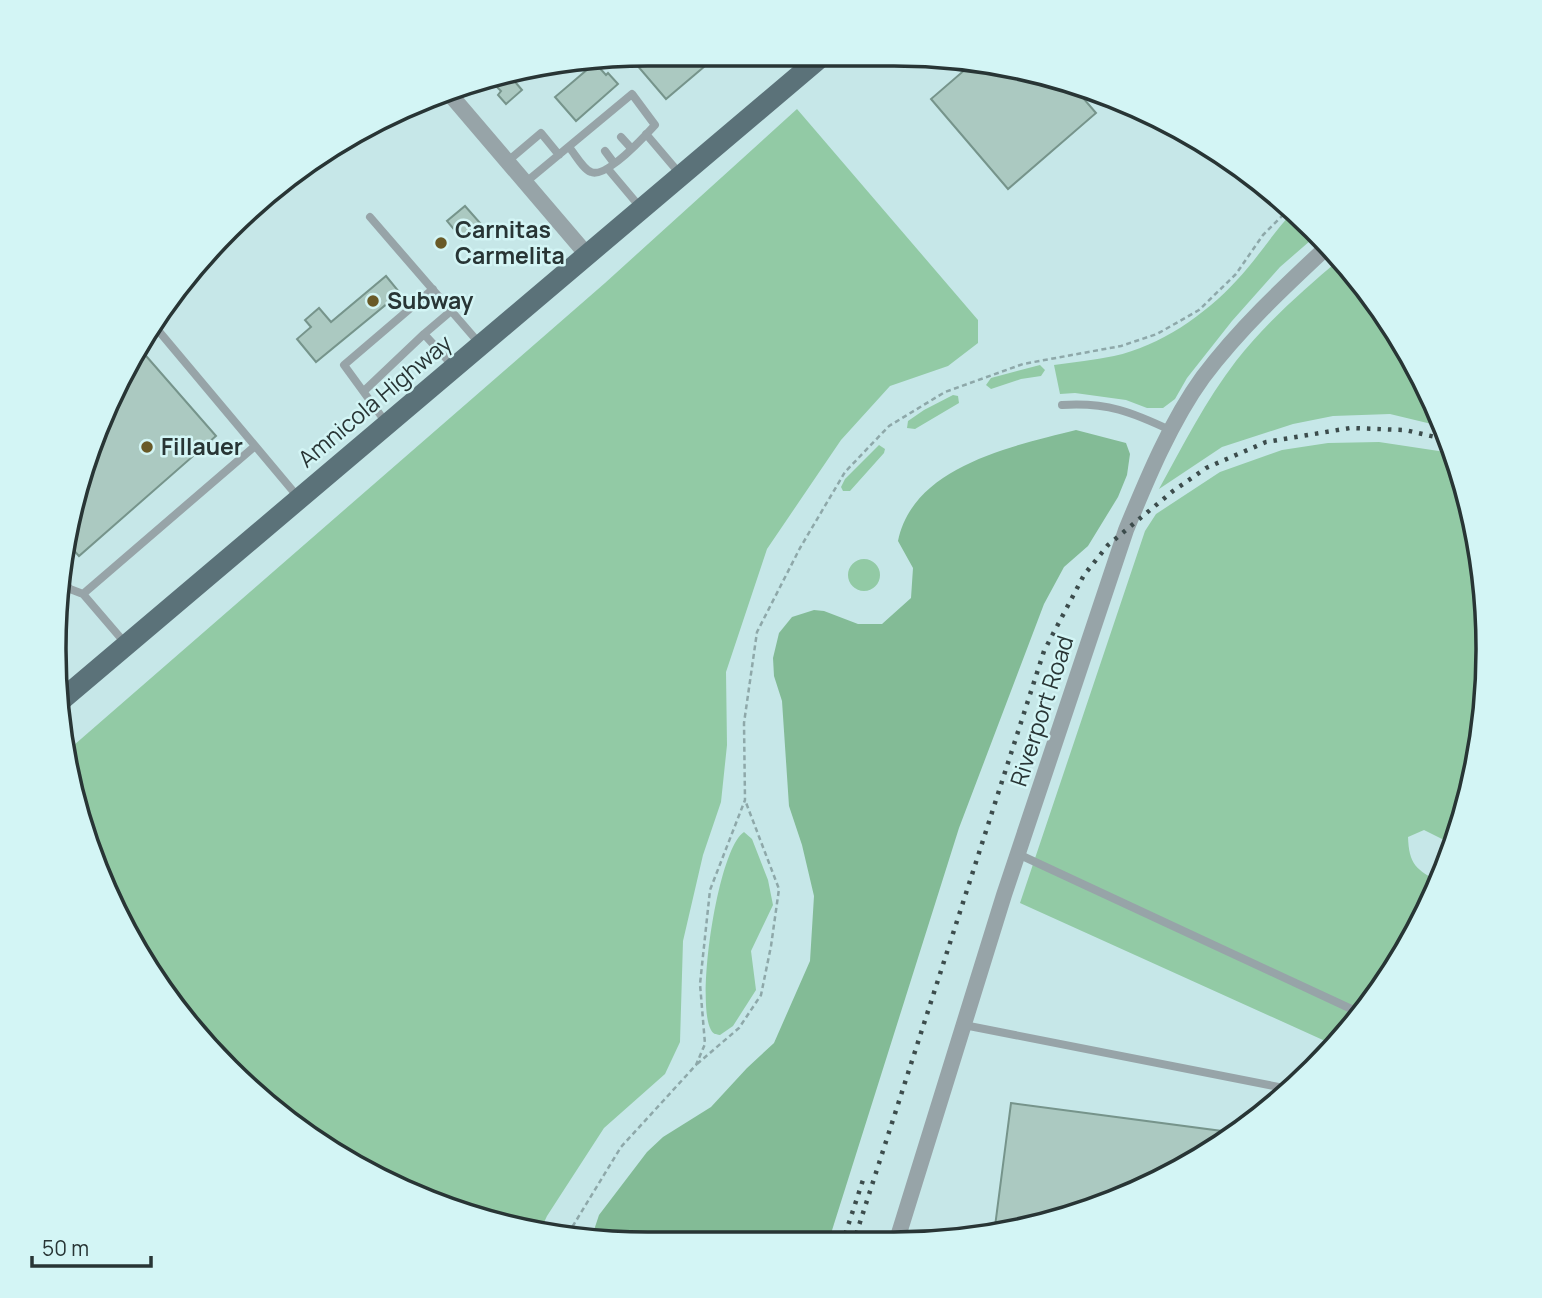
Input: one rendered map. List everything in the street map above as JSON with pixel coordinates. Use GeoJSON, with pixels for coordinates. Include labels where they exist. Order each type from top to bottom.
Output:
{"type":"FeatureCollection","features":[{"type":"Feature","properties":{"kind":"main road","name":"Amnicola Highway"},"geometry":{"type":"LineString","coordinates":[[69,694],[810,66]]}},
{"type":"Feature","properties":{"kind":"street"},"geometry":{"type":"LineString","coordinates":[[455,100],[588,256]]}},
{"type":"Feature","properties":{"kind":"street","name":"Riverport Road"},"geometry":{"type":"LineString","coordinates":[[900,1232],[1018,854],[1126,530],[1172,431],[1211,368],[1279,291],[1320,253]]}},
{"type":"Feature","properties":{"kind":"lane"},"geometry":{"type":"LineString","coordinates":[[527,182],[559,155],[569,148],[591,134],[604,117],[632,94],[656,125],[611,166],[594,173],[589,172],[569,148]]}},
{"type":"Feature","properties":{"kind":"lane"},"geometry":{"type":"LineString","coordinates":[[604,117],[611,125]]}},
{"type":"Feature","properties":{"kind":"lane"},"geometry":{"type":"LineString","coordinates":[[508,160],[541,133],[559,155]]}},
{"type":"Feature","properties":{"kind":"lane"},"geometry":{"type":"LineString","coordinates":[[646,134],[681,176]]}},
{"type":"Feature","properties":{"kind":"lane"},"geometry":{"type":"LineString","coordinates":[[621,137],[631,148]]}},
{"type":"Feature","properties":{"kind":"lane"},"geometry":{"type":"LineString","coordinates":[[605,151],[611,166],[642,209]]}},
{"type":"Feature","properties":{"kind":"lane"},"geometry":{"type":"LineString","coordinates":[[370,218],[481,345]]}},
{"type":"Feature","properties":{"kind":"lane"},"geometry":{"type":"LineString","coordinates":[[388,425],[344,365],[433,289]]}},
{"type":"Feature","properties":{"kind":"lane"},"geometry":{"type":"LineString","coordinates":[[364,391],[452,311]]}},
{"type":"Feature","properties":{"kind":"lane"},"geometry":{"type":"LineString","coordinates":[[160,333],[300,499]]}},
{"type":"Feature","properties":{"kind":"lane"},"geometry":{"type":"LineString","coordinates":[[424,334],[454,367]]}},
{"type":"Feature","properties":{"kind":"lane"},"geometry":{"type":"LineString","coordinates":[[1062,405],[1089,403],[1115,408],[1138,414],[1172,431]]}},
{"type":"Feature","properties":{"kind":"lane"},"geometry":{"type":"LineString","coordinates":[[83,594],[256,446]]}},
{"type":"Feature","properties":{"kind":"lane"},"geometry":{"type":"LineString","coordinates":[[70,589],[83,594],[127,645]]}},
{"type":"Feature","properties":{"kind":"lane"},"geometry":{"type":"LineString","coordinates":[[1018,854],[1351,1009]]}},
{"type":"Feature","properties":{"kind":"lane"},"geometry":{"type":"LineString","coordinates":[[964,1026],[1277,1087]]}},
{"type":"Feature","properties":{"kind":"path"},"geometry":{"type":"LineString","coordinates":[[572,1227],[621,1147],[696,1065],[740,1028],[761,995],[779,889],[745,800],[744,723],[757,632],[800,548],[845,472],[889,426],[945,392],[1023,364],[1121,346],[1157,334],[1199,310],[1236,274],[1263,235],[1282,215]]}},
{"type":"Feature","properties":{"kind":"path"},"geometry":{"type":"LineString","coordinates":[[696,1065],[705,1044],[700,984],[710,890],[745,800]]}},
{"type":"Feature","properties":{"kind":"green space"},"geometry":{"type":"Polygon","coordinates":[[[797,109],[978,320],[978,343],[948,366],[890,386],[841,440],[767,549],[726,672],[727,745],[721,802],[703,855],[683,941],[680,1042],[665,1074],[604,1128],[544,1222],[462,1201],[391,1171],[325,1133],[294,1111],[237,1061],[187,1004],[165,973],[127,907],[97,836],[86,800],[75,745],[605,283],[797,109]]]}},
{"type":"Feature","properties":{"kind":"green space"},"geometry":{"type":"Polygon","coordinates":[[[1286,220],[1309,242],[1280,267],[1232,321],[1187,378],[1175,399],[1163,408],[1147,408],[1126,400],[1075,393],[1060,394],[1054,365],[1131,351],[1165,337],[1196,317],[1224,293],[1286,220]]]}},
{"type":"Feature","properties":{"kind":"green space"},"geometry":{"type":"Polygon","coordinates":[[[1332,266],[1377,325],[1415,391],[1430,424],[1390,414],[1333,416],[1293,424],[1222,447],[1159,489],[1205,407],[1236,361],[1260,333],[1332,266]]]}},
{"type":"Feature","properties":{"kind":"green space"},"geometry":{"type":"Polygon","coordinates":[[[1040,365],[1045,370],[1041,376],[1021,379],[991,389],[986,385],[991,378],[1040,365]]]}},
{"type":"Feature","properties":{"kind":"green space"},"geometry":{"type":"Polygon","coordinates":[[[953,395],[958,396],[959,403],[915,429],[907,428],[908,421],[953,395]]]}},
{"type":"Feature","properties":{"kind":"green space"},"geometry":{"type":"Polygon","coordinates":[[[1076,430],[1126,443],[1130,454],[1127,475],[1118,497],[1088,546],[1064,567],[1044,604],[959,828],[831,1232],[649,1232],[594,1229],[599,1215],[647,1152],[663,1137],[711,1107],[774,1043],[810,961],[814,896],[789,806],[782,701],[774,676],[773,658],[779,633],[792,617],[814,610],[858,624],[882,624],[911,598],[913,568],[898,541],[907,515],[923,494],[944,477],[969,463],[1076,430]]]}},
{"type":"Feature","properties":{"kind":"green space"},"geometry":{"type":"Polygon","coordinates":[[[1379,442],[1441,451],[1456,498],[1471,573],[1476,649],[1471,725],[1456,800],[1445,836],[1444,840],[1424,830],[1408,837],[1412,860],[1429,876],[1415,907],[1377,973],[1324,1040],[1020,903],[1145,531],[1156,514],[1220,472],[1282,450],[1328,443],[1379,442]]]}},
{"type":"Feature","properties":{"kind":"green space"},"geometry":{"type":"Polygon","coordinates":[[[879,445],[885,449],[884,453],[850,491],[843,491],[841,487],[845,479],[879,445]]]}},
{"type":"Feature","properties":{"kind":"green space"},"geometry":{"type":"Polygon","coordinates":[[[864,559],[875,564],[880,575],[875,586],[864,591],[853,586],[848,575],[853,564],[864,559]]]}},
{"type":"Feature","properties":{"kind":"green space"},"geometry":{"type":"Polygon","coordinates":[[[744,832],[752,839],[768,880],[773,905],[751,951],[756,990],[733,1026],[720,1035],[712,1031],[707,1014],[708,959],[718,894],[734,844],[744,832]]]}},
{"type":"Feature","properties":{"kind":"building"},"geometry":{"type":"Polygon","coordinates":[[[705,66],[666,99],[638,67],[705,66]]]}},
{"type":"Feature","properties":{"kind":"building"},"geometry":{"type":"Polygon","coordinates":[[[600,69],[618,84],[576,121],[555,97],[587,70],[600,69]]]}},
{"type":"Feature","properties":{"kind":"building"},"geometry":{"type":"Polygon","coordinates":[[[964,71],[969,71],[1044,86],[1080,97],[1096,113],[1008,189],[931,99],[964,71]]]}},
{"type":"Feature","properties":{"kind":"building"},"geometry":{"type":"Polygon","coordinates":[[[515,82],[522,90],[506,104],[498,95],[501,91],[497,87],[515,82]]]}},
{"type":"Feature","properties":{"kind":"building"},"geometry":{"type":"Polygon","coordinates":[[[465,206],[480,223],[462,239],[447,221],[465,206]]]}},
{"type":"Feature","properties":{"kind":"building"},"geometry":{"type":"Polygon","coordinates":[[[386,276],[400,293],[316,362],[297,339],[311,327],[305,320],[319,308],[331,322],[386,276]]]}},
{"type":"Feature","properties":{"kind":"building","name":"Fillauer"},"geometry":{"type":"Polygon","coordinates":[[[146,356],[216,436],[79,556],[75,552],[78,535],[97,462],[127,391],[146,356]]]}},
{"type":"Feature","properties":{"kind":"building"},"geometry":{"type":"Polygon","coordinates":[[[1011,1103],[1220,1131],[1151,1171],[1116,1187],[1044,1212],[996,1222],[1011,1103]]]}},
{"type":"Feature","properties":{"kind":"railway"},"geometry":{"type":"LineString","coordinates":[[857,1232],[1044,651],[1084,575],[1108,545],[1173,491],[1206,468],[1266,442],[1350,428],[1405,430],[1435,437]]}},
{"type":"Feature","properties":{"kind":"railway"},"geometry":{"type":"LineString","coordinates":[[846,1232],[863,1180]]}},
{"type":"Feature","properties":{"kind":"place","name":"Carnitas Carmelita"},"geometry":{"type":"Point","coordinates":[441,243]}},
{"type":"Feature","properties":{"kind":"place","name":"Subway"},"geometry":{"type":"Point","coordinates":[373,301]}},
{"type":"Feature","properties":{"kind":"place","name":"Fillauer"},"geometry":{"type":"Point","coordinates":[147,447]}}]}
